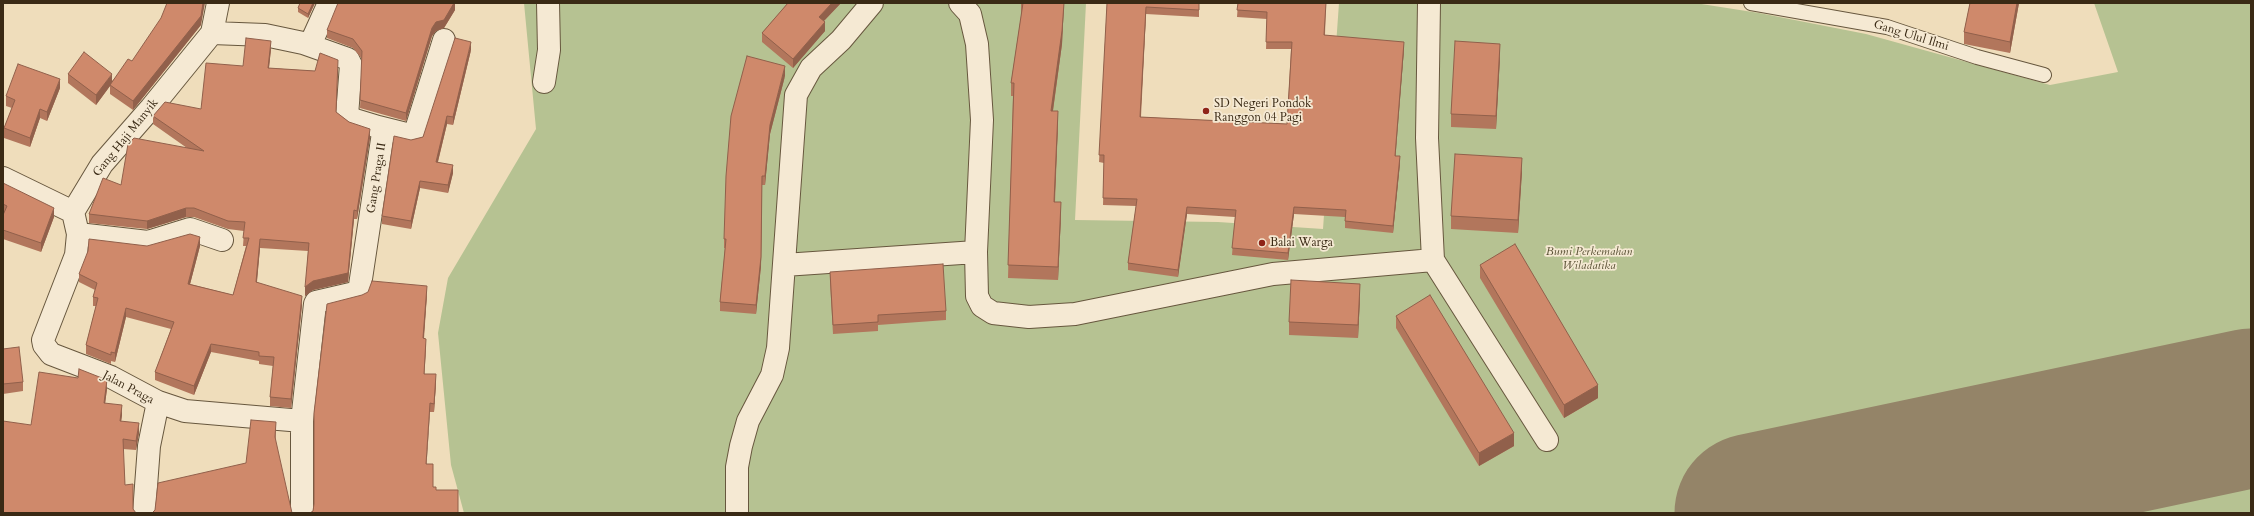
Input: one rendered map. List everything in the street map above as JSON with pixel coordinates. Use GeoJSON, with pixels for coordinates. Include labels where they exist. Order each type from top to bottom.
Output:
{"type":"FeatureCollection","features":[{"type":"Feature","properties":{"kind":"street"},"geometry":{"type":"LineString","coordinates":[[212,33],[218,3]]}},
{"type":"Feature","properties":{"kind":"street"},"geometry":{"type":"LineString","coordinates":[[310,46],[329,3]]}},
{"type":"Feature","properties":{"kind":"street"},"geometry":{"type":"LineString","coordinates":[[544,82],[549,50],[548,3]]}},
{"type":"Feature","properties":{"kind":"street"},"geometry":{"type":"LineString","coordinates":[[737,513],[737,467],[741,446],[748,421],[775,366],[796,95],[810,68],[841,40],[872,3]]}},
{"type":"Feature","properties":{"kind":"street"},"geometry":{"type":"LineString","coordinates":[[960,3],[970,14],[978,52],[982,120],[976,252],[977,296],[982,306],[993,313],[1029,317],[1075,314],[1273,274],[1433,260]]}},
{"type":"Feature","properties":{"kind":"street"},"geometry":{"type":"LineString","coordinates":[[1428,3],[1427,138],[1433,260],[1547,440]]}},
{"type":"Feature","properties":{"kind":"street","name":"Gang Praga II"},"geometry":{"type":"LineString","coordinates":[[212,33],[266,35],[310,46],[348,59],[351,65],[347,115],[355,120],[378,126],[382,130],[383,136],[359,292],[315,302],[302,421]]}},
{"type":"Feature","properties":{"kind":"street","name":"Gang Haji Manyik"},"geometry":{"type":"LineString","coordinates":[[73,212],[102,164],[152,108],[212,33]]}},
{"type":"Feature","properties":{"kind":"street"},"geometry":{"type":"LineString","coordinates":[[378,126],[414,136],[444,40]]}},
{"type":"Feature","properties":{"kind":"street"},"geometry":{"type":"LineString","coordinates":[[3,178],[73,212],[78,234],[148,242],[190,229],[222,240]]}},
{"type":"Feature","properties":{"kind":"street","name":"Jalan Praga"},"geometry":{"type":"LineString","coordinates":[[78,234],[76,255],[43,340],[44,345],[51,354],[112,377],[158,402],[149,446],[144,513]]}},
{"type":"Feature","properties":{"kind":"street"},"geometry":{"type":"LineString","coordinates":[[784,265],[976,252]]}},
{"type":"Feature","properties":{"kind":"street"},"geometry":{"type":"LineString","coordinates":[[158,402],[184,411],[302,421],[302,513]]}},
{"type":"Feature","properties":{"kind":"lane","name":"Gang Ulul Ilmi"},"geometry":{"type":"LineString","coordinates":[[1751,3],[1887,27],[1977,57],[2044,74]]}},
{"type":"Feature","properties":{"kind":"green space","name":"Bumi Perkemahan Wiladatika"},"geometry":{"type":"Polygon","coordinates":[[[524,3],[1086,3],[1075,220],[1218,222],[1323,229],[1339,3],[1695,3],[1759,13],[1866,34],[2050,85],[2118,72],[2094,3],[2251,3],[2251,513],[464,513],[451,465],[438,333],[448,278],[536,129],[524,3]]]}},
{"type":"Feature","properties":{"kind":"building"},"geometry":{"type":"Polygon","coordinates":[[[167,3],[203,3],[201,16],[133,101],[110,85],[128,59],[132,61],[161,18],[167,3]]]}},
{"type":"Feature","properties":{"kind":"building"},"geometry":{"type":"Polygon","coordinates":[[[300,3],[313,3],[308,14],[298,8],[300,3]]]}},
{"type":"Feature","properties":{"kind":"building"},"geometry":{"type":"Polygon","coordinates":[[[338,3],[454,3],[444,20],[436,22],[432,28],[406,113],[360,100],[362,51],[353,39],[327,30],[338,3]]]}},
{"type":"Feature","properties":{"kind":"building"},"geometry":{"type":"Polygon","coordinates":[[[788,3],[832,3],[819,17],[825,22],[793,59],[762,33],[788,3]]]}},
{"type":"Feature","properties":{"kind":"building"},"geometry":{"type":"Polygon","coordinates":[[[1023,3],[1064,3],[1062,31],[1051,111],[1058,111],[1054,202],[1061,202],[1058,267],[1008,265],[1014,83],[1011,83],[1023,3]]]}},
{"type":"Feature","properties":{"kind":"building"},"geometry":{"type":"Polygon","coordinates":[[[1107,3],[1199,3],[1199,10],[1146,7],[1140,117],[1287,124],[1292,42],[1266,42],[1267,12],[1237,10],[1238,3],[1326,3],[1324,35],[1404,42],[1395,156],[1400,156],[1393,226],[1345,221],[1346,210],[1294,207],[1288,253],[1232,248],[1236,210],[1187,207],[1178,270],[1128,263],[1137,199],[1103,198],[1104,155],[1099,155],[1107,3]]]}},
{"type":"Feature","properties":{"kind":"building"},"geometry":{"type":"Polygon","coordinates":[[[1970,3],[2017,3],[2010,42],[1964,32],[1970,3]]]}},
{"type":"Feature","properties":{"kind":"building"},"geometry":{"type":"Polygon","coordinates":[[[246,38],[271,41],[268,68],[315,71],[320,53],[338,60],[336,112],[349,122],[370,129],[357,211],[354,210],[348,273],[313,281],[305,287],[309,243],[260,239],[256,282],[302,296],[291,399],[270,397],[274,357],[259,356],[259,352],[211,344],[194,386],[155,372],[174,322],[126,308],[115,353],[111,352],[111,355],[86,345],[98,298],[93,297],[97,283],[79,274],[88,251],[89,239],[147,246],[190,234],[200,237],[188,284],[233,295],[249,238],[243,238],[245,222],[228,221],[194,208],[186,208],[147,221],[89,214],[103,178],[121,185],[128,144],[134,138],[204,151],[153,116],[165,102],[201,109],[206,63],[243,66],[246,38]]]}},
{"type":"Feature","properties":{"kind":"building"},"geometry":{"type":"Polygon","coordinates":[[[455,38],[471,42],[453,117],[447,116],[436,162],[453,165],[448,185],[420,181],[411,221],[382,216],[394,136],[411,140],[423,137],[455,38]]]}},
{"type":"Feature","properties":{"kind":"building"},"geometry":{"type":"Polygon","coordinates":[[[1455,41],[1500,44],[1496,116],[1451,114],[1455,41]]]}},
{"type":"Feature","properties":{"kind":"building"},"geometry":{"type":"Polygon","coordinates":[[[84,52],[112,74],[96,95],[68,74],[84,52]]]}},
{"type":"Feature","properties":{"kind":"building"},"geometry":{"type":"Polygon","coordinates":[[[747,56],[785,66],[770,125],[765,176],[762,176],[761,257],[756,305],[720,302],[726,239],[724,239],[726,176],[731,116],[747,56]]]}},
{"type":"Feature","properties":{"kind":"building"},"geometry":{"type":"Polygon","coordinates":[[[18,64],[60,79],[47,112],[40,109],[30,138],[4,128],[15,100],[6,96],[18,64]]]}},
{"type":"Feature","properties":{"kind":"building"},"geometry":{"type":"Polygon","coordinates":[[[1455,154],[1522,158],[1518,220],[1451,216],[1455,154]]]}},
{"type":"Feature","properties":{"kind":"building"},"geometry":{"type":"Polygon","coordinates":[[[3,183],[54,208],[41,243],[3,230],[3,215],[7,206],[3,204],[3,183]]]}},
{"type":"Feature","properties":{"kind":"building"},"geometry":{"type":"Polygon","coordinates":[[[1515,244],[1598,385],[1564,405],[1480,265],[1515,244]]]}},
{"type":"Feature","properties":{"kind":"building"},"geometry":{"type":"Polygon","coordinates":[[[943,264],[946,311],[878,315],[878,322],[833,325],[830,272],[943,264]]]}},
{"type":"Feature","properties":{"kind":"building"},"geometry":{"type":"Polygon","coordinates":[[[1291,280],[1360,284],[1358,325],[1289,322],[1291,280]]]}},
{"type":"Feature","properties":{"kind":"building"},"geometry":{"type":"Polygon","coordinates":[[[372,281],[427,286],[423,338],[426,339],[424,374],[436,374],[434,404],[430,403],[426,464],[433,464],[433,487],[436,487],[436,490],[458,490],[458,513],[310,513],[313,511],[314,504],[314,413],[327,304],[368,292],[372,281]]]}},
{"type":"Feature","properties":{"kind":"building"},"geometry":{"type":"Polygon","coordinates":[[[1430,295],[1514,433],[1479,453],[1396,316],[1430,295]]]}},
{"type":"Feature","properties":{"kind":"building"},"geometry":{"type":"Polygon","coordinates":[[[19,347],[23,382],[3,384],[3,349],[19,347]]]}},
{"type":"Feature","properties":{"kind":"building"},"geometry":{"type":"Polygon","coordinates":[[[79,369],[107,380],[104,403],[122,405],[120,421],[139,423],[136,441],[123,439],[125,485],[133,484],[133,509],[136,513],[3,513],[3,421],[31,425],[39,372],[78,378],[79,369]]]}},
{"type":"Feature","properties":{"kind":"building"},"geometry":{"type":"Polygon","coordinates":[[[251,420],[276,422],[275,437],[292,513],[152,513],[155,510],[158,483],[246,463],[251,420]]]}},
{"type":"Feature","properties":{"kind":"runway"},"geometry":{"type":"LineString","coordinates":[[1754,513],[2251,408]]}},
{"type":"Feature","properties":{"kind":"place","name":"SD Negeri Pondok Ranggon 04 Pagi"},"geometry":{"type":"Point","coordinates":[1206,111]}},
{"type":"Feature","properties":{"kind":"place","name":"Balai Warga"},"geometry":{"type":"Point","coordinates":[1262,243]}}]}
